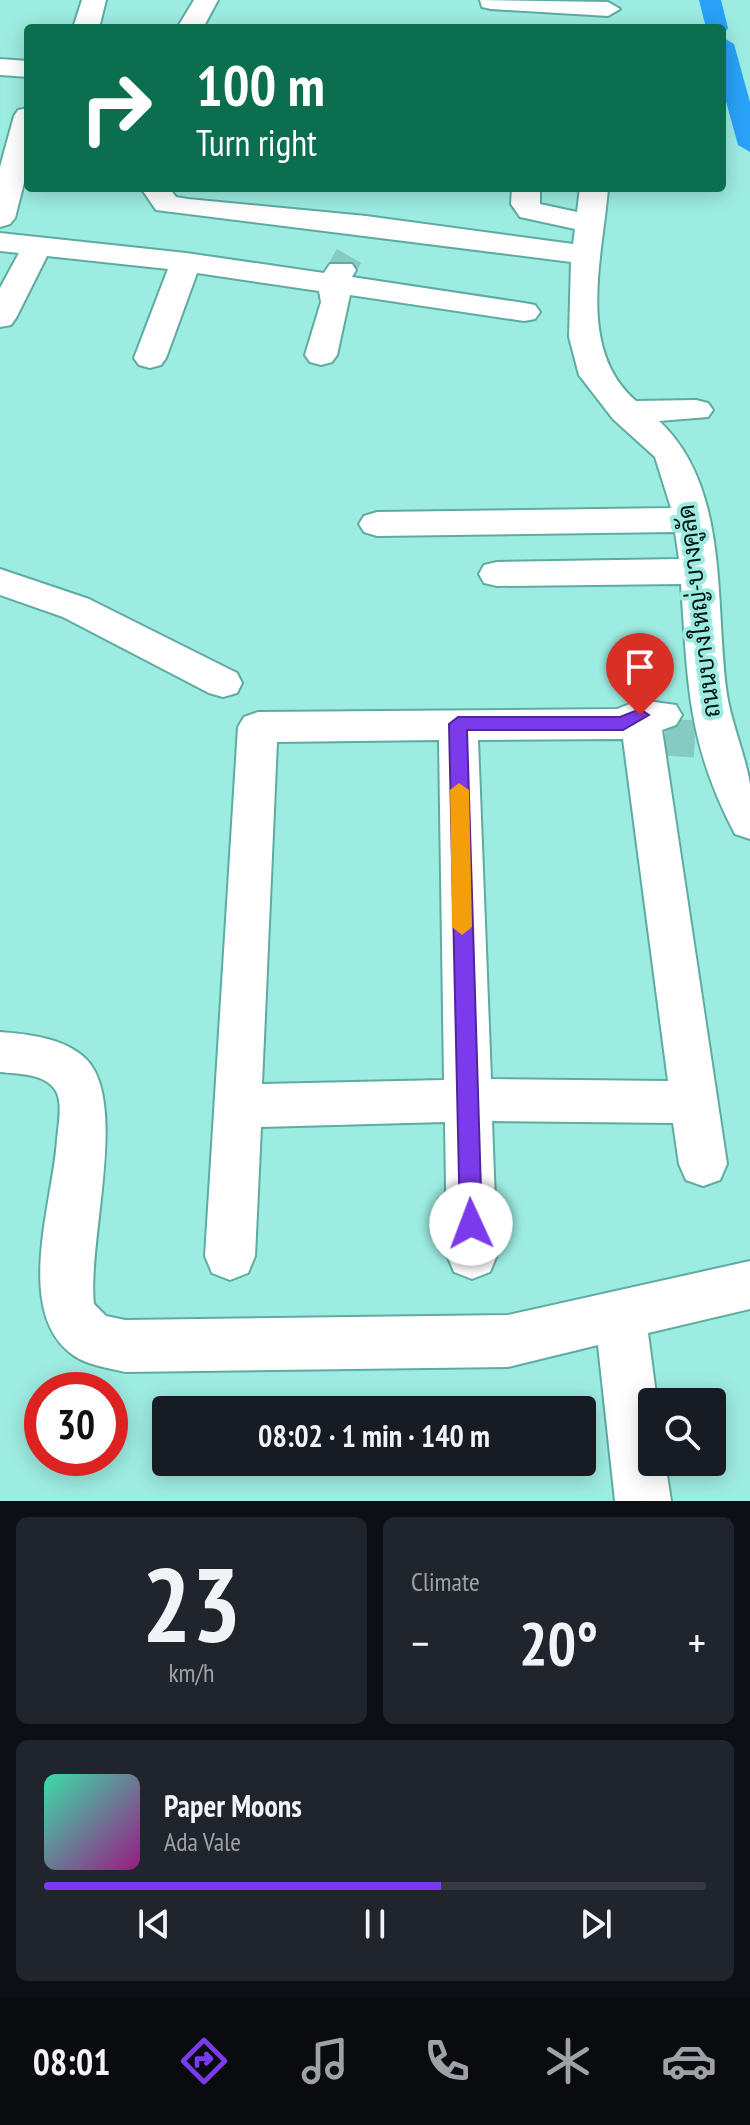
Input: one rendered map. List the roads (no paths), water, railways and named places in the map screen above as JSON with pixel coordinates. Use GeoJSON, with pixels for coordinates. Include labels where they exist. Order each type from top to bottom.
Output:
{"type":"FeatureCollection","features":[{"type":"Feature","properties":{"kind":"street"},"geometry":{"type":"LineString","coordinates":[[87,24],[94,0]]}},
{"type":"Feature","properties":{"kind":"street"},"geometry":{"type":"LineString","coordinates":[[192,24],[206,0]]}},
{"type":"Feature","properties":{"kind":"street"},"geometry":{"type":"LineString","coordinates":[[491,2],[608,10]]}},
{"type":"Feature","properties":{"kind":"street"},"geometry":{"type":"LineString","coordinates":[[0,67],[24,69]]}},
{"type":"Feature","properties":{"kind":"street"},"geometry":{"type":"LineString","coordinates":[[0,218],[24,131]]}},
{"type":"Feature","properties":{"kind":"street"},"geometry":{"type":"LineString","coordinates":[[158,192],[166,204],[188,208],[355,264],[524,312]]}},
{"type":"Feature","properties":{"kind":"street"},"geometry":{"type":"LineString","coordinates":[[526,192],[525,204],[530,211],[589,240]]}},
{"type":"Feature","properties":{"kind":"street","name":"ถนนบางใหญ่-บางคูลัด"},"geometry":{"type":"LineString","coordinates":[[594,192],[589,240],[587,355],[603,389],[660,443],[677,465],[689,520],[702,659],[672,726],[729,784],[750,823]]}},
{"type":"Feature","properties":{"kind":"street"},"geometry":{"type":"LineString","coordinates":[[0,242],[186,262],[355,264],[589,240]]}},
{"type":"Feature","properties":{"kind":"street"},"geometry":{"type":"LineString","coordinates":[[0,318],[36,248]]}},
{"type":"Feature","properties":{"kind":"street"},"geometry":{"type":"LineString","coordinates":[[150,358],[186,262]]}},
{"type":"Feature","properties":{"kind":"street"},"geometry":{"type":"LineString","coordinates":[[321,355],[355,264]]}},
{"type":"Feature","properties":{"kind":"street"},"geometry":{"type":"LineString","coordinates":[[625,412],[696,410]]}},
{"type":"Feature","properties":{"kind":"street"},"geometry":{"type":"LineString","coordinates":[[377,524],[689,520]]}},
{"type":"Feature","properties":{"kind":"street"},"geometry":{"type":"LineString","coordinates":[[497,574],[696,571]]}},
{"type":"Feature","properties":{"kind":"street"},"geometry":{"type":"LineString","coordinates":[[8,589],[76,608],[223,683]]}},
{"type":"Feature","properties":{"kind":"street"},"geometry":{"type":"LineString","coordinates":[[458,724],[472,1255]]}},
{"type":"Feature","properties":{"kind":"street"},"geometry":{"type":"LineString","coordinates":[[230,1256],[258,727],[458,724],[672,726],[695,1102],[703,1164]]}},
{"type":"Feature","properties":{"kind":"street"},"geometry":{"type":"LineString","coordinates":[[0,1052],[36,1055],[59,1066],[77,1083],[83,1114],[65,1269],[69,1316],[92,1338],[125,1346],[508,1341],[750,1285]]}},
{"type":"Feature","properties":{"kind":"street"},"geometry":{"type":"LineString","coordinates":[[240,1106],[466,1100],[695,1102]]}},
{"type":"Feature","properties":{"kind":"street"},"geometry":{"type":"LineString","coordinates":[[620,1315],[643,1501]]}},
{"type":"Feature","properties":{"kind":"waterway"},"geometry":{"type":"LineString","coordinates":[[710,0],[716,24]]}},
{"type":"Feature","properties":{"kind":"waterway"},"geometry":{"type":"LineString","coordinates":[[726,58],[750,145]]}},
{"type":"Feature","properties":{"kind":"tunnel"},"geometry":{"type":"LineString","coordinates":[[341,270],[349,256]]}},
{"type":"Feature","properties":{"kind":"tunnel"},"geometry":{"type":"LineString","coordinates":[[665,737],[695,739]]}}]}
